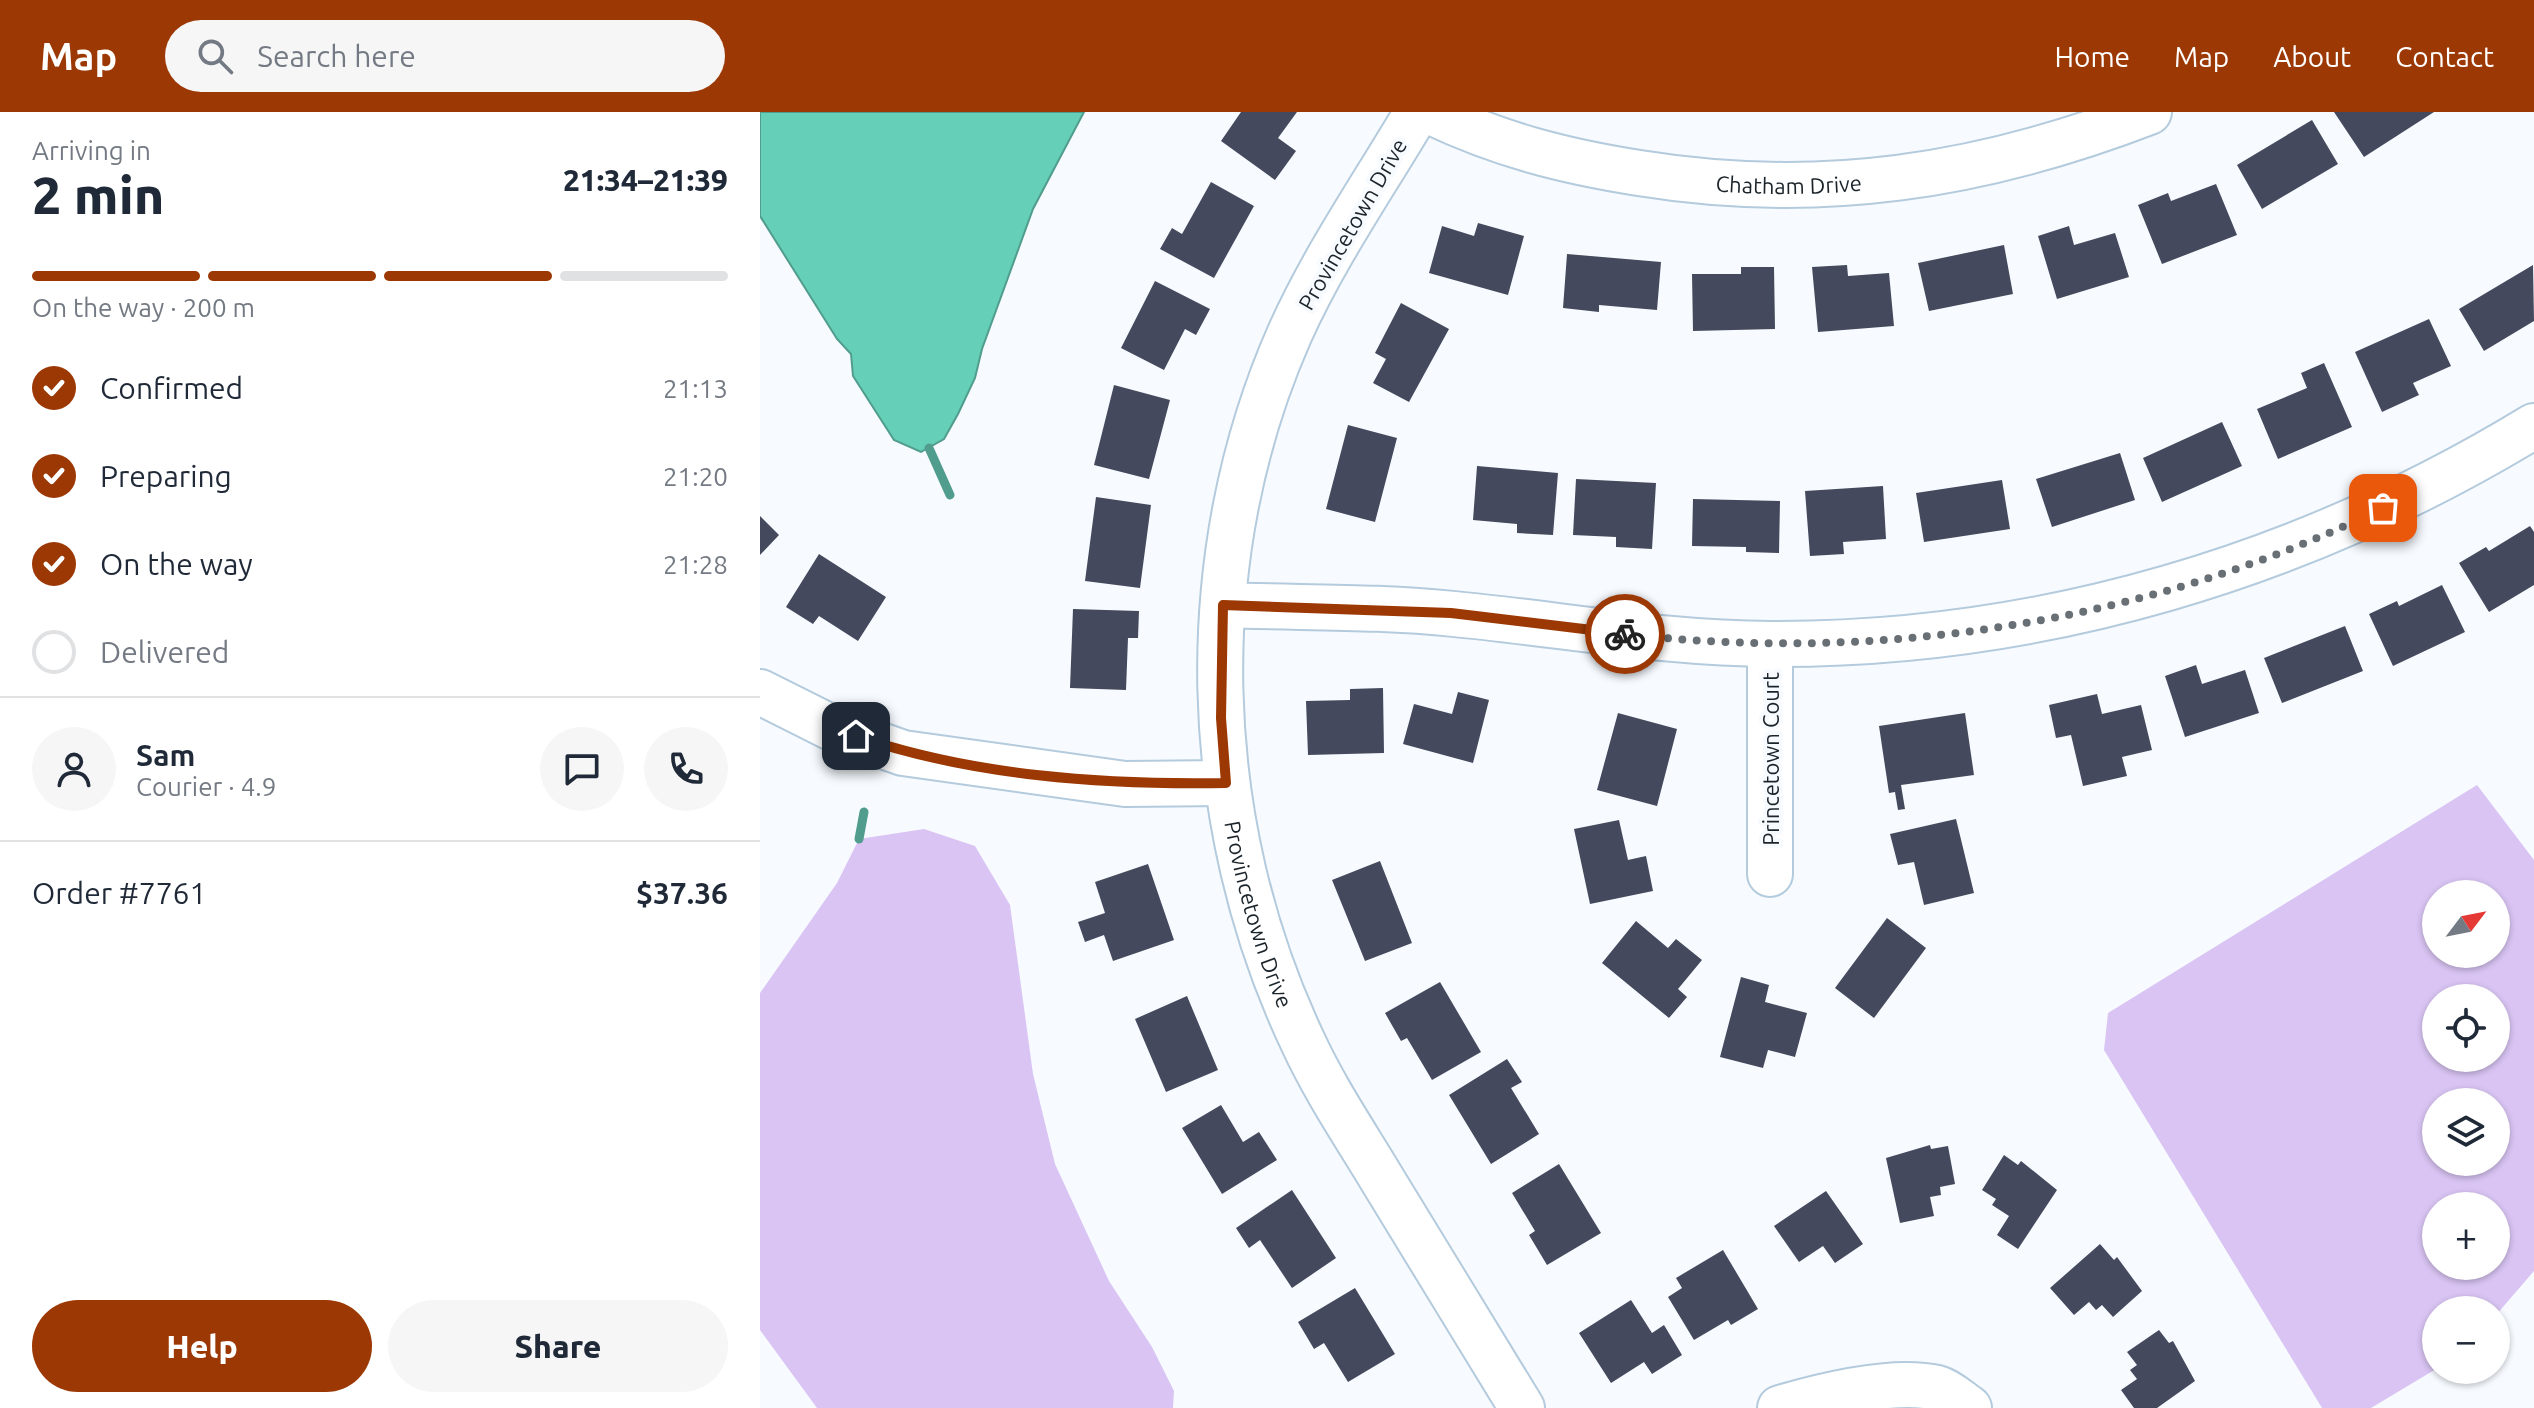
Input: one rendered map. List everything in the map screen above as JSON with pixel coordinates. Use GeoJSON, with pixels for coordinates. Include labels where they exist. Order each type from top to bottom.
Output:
{"type":"FeatureCollection","features":[{"type":"Feature","properties":{"kind":"street","name":"Provincetown Drive"},"geometry":{"type":"LineString","coordinates":[[1417,112],[1339,239],[1288,338],[1256,427],[1230,540],[1223,605],[1221,718],[1226,783],[1244,881],[1262,944],[1304,1043],[1325,1085],[1522,1408]]}},
{"type":"Feature","properties":{"kind":"street","name":"Chatham Drive"},"geometry":{"type":"LineString","coordinates":[[1431,112],[1514,147],[1569,161],[1715,184],[1776,187],[1881,181],[1942,173],[2030,154],[2149,112]]}},
{"type":"Feature","properties":{"kind":"street"},"geometry":{"type":"LineString","coordinates":[[1223,605],[1451,613],[1663,638],[1770,644],[1915,638],[2035,621],[2196,581],[2270,556],[2361,519],[2452,474],[2534,426]]}},
{"type":"Feature","properties":{"kind":"street","name":"Princetown Court"},"geometry":{"type":"LineString","coordinates":[[1770,644],[1770,874]]}},
{"type":"Feature","properties":{"kind":"street"},"geometry":{"type":"LineString","coordinates":[[760,692],[832,728],[903,753],[1125,784],[1226,783]]}},
{"type":"Feature","properties":{"kind":"street"},"geometry":{"type":"LineString","coordinates":[[1780,1408],[1822,1396],[1887,1387],[1954,1398]]}},
{"type":"Feature","properties":{"kind":"shaded area"},"geometry":{"type":"Polygon","coordinates":[[[760,112],[1084,112],[1033,209],[982,349],[975,378],[958,414],[944,439],[921,452],[894,440],[853,376],[851,354],[837,339],[760,216],[760,112]]]}},
{"type":"Feature","properties":{"kind":"shaded area"},"geometry":{"type":"Polygon","coordinates":[[[2477,785],[2534,860],[2534,1271],[2510,1299],[2510,1296],[2422,1296],[2422,1377],[2371,1408],[2322,1408],[2104,1050],[2108,1013],[2477,785]]]}},
{"type":"Feature","properties":{"kind":"shaded area"},"geometry":{"type":"Polygon","coordinates":[[[924,829],[975,846],[1010,905],[1033,1074],[1055,1164],[1109,1281],[1152,1347],[1174,1391],[1173,1408],[817,1408],[760,1330],[760,993],[837,883],[859,839],[924,829]]]}},
{"type":"Feature","properties":{"kind":"building"},"geometry":{"type":"Polygon","coordinates":[[[1241,112],[1297,112],[1278,138],[1296,151],[1275,180],[1221,141],[1241,112]]]}},
{"type":"Feature","properties":{"kind":"building"},"geometry":{"type":"Polygon","coordinates":[[[2334,112],[2434,112],[2364,157],[2334,112]]]}},
{"type":"Feature","properties":{"kind":"building"},"geometry":{"type":"Polygon","coordinates":[[[2312,120],[2338,164],[2262,209],[2237,165],[2312,120]]]}},
{"type":"Feature","properties":{"kind":"building"},"geometry":{"type":"Polygon","coordinates":[[[1211,182],[1254,206],[1214,278],[1160,249],[1172,228],[1182,234],[1211,182]]]}},
{"type":"Feature","properties":{"kind":"building"},"geometry":{"type":"Polygon","coordinates":[[[2216,184],[2237,235],[2162,264],[2138,205],[2168,193],[2171,201],[2216,184]]]}},
{"type":"Feature","properties":{"kind":"building"},"geometry":{"type":"Polygon","coordinates":[[[1478,223],[1524,236],[1508,295],[1429,273],[1442,226],[1474,236],[1478,223]]]}},
{"type":"Feature","properties":{"kind":"building"},"geometry":{"type":"Polygon","coordinates":[[[2069,226],[2074,245],[2115,233],[2129,277],[2057,299],[2038,236],[2069,226]]]}},
{"type":"Feature","properties":{"kind":"building"},"geometry":{"type":"Polygon","coordinates":[[[2004,245],[2013,294],[1929,311],[1918,263],[2004,245]]]}},
{"type":"Feature","properties":{"kind":"building"},"geometry":{"type":"Polygon","coordinates":[[[1567,254],[1661,262],[1657,310],[1599,305],[1599,312],[1563,308],[1567,254]]]}},
{"type":"Feature","properties":{"kind":"building"},"geometry":{"type":"Polygon","coordinates":[[[1847,265],[1848,276],[1889,273],[1894,326],[1818,332],[1812,267],[1847,265]]]}},
{"type":"Feature","properties":{"kind":"building"},"geometry":{"type":"Polygon","coordinates":[[[2533,265],[2534,321],[2484,351],[2459,309],[2533,265]]]}},
{"type":"Feature","properties":{"kind":"building"},"geometry":{"type":"Polygon","coordinates":[[[1741,267],[1774,267],[1775,329],[1693,331],[1692,274],[1741,274],[1741,267]]]}},
{"type":"Feature","properties":{"kind":"building"},"geometry":{"type":"Polygon","coordinates":[[[1155,281],[1210,309],[1196,335],[1185,329],[1164,370],[1121,348],[1155,281]]]}},
{"type":"Feature","properties":{"kind":"building"},"geometry":{"type":"Polygon","coordinates":[[[1401,303],[1449,329],[1409,402],[1373,383],[1386,359],[1375,353],[1401,303]]]}},
{"type":"Feature","properties":{"kind":"building"},"geometry":{"type":"Polygon","coordinates":[[[2429,319],[2451,366],[2413,383],[2419,395],[2382,412],[2355,352],[2429,319]]]}},
{"type":"Feature","properties":{"kind":"building"},"geometry":{"type":"Polygon","coordinates":[[[2324,363],[2352,427],[2278,459],[2257,409],[2307,388],[2301,373],[2324,363]]]}},
{"type":"Feature","properties":{"kind":"building"},"geometry":{"type":"Polygon","coordinates":[[[1114,385],[1170,400],[1149,479],[1094,465],[1114,385]]]}},
{"type":"Feature","properties":{"kind":"building"},"geometry":{"type":"Polygon","coordinates":[[[2222,422],[2242,466],[2162,502],[2143,458],[2222,422]]]}},
{"type":"Feature","properties":{"kind":"building"},"geometry":{"type":"Polygon","coordinates":[[[1348,425],[1397,438],[1375,522],[1326,509],[1348,425]]]}},
{"type":"Feature","properties":{"kind":"building"},"geometry":{"type":"Polygon","coordinates":[[[2120,453],[2135,500],[2052,527],[2036,479],[2120,453]]]}},
{"type":"Feature","properties":{"kind":"building"},"geometry":{"type":"Polygon","coordinates":[[[1477,466],[1558,473],[1553,535],[1517,533],[1517,524],[1473,520],[1477,466]]]}},
{"type":"Feature","properties":{"kind":"building"},"geometry":{"type":"Polygon","coordinates":[[[1576,479],[1656,483],[1652,549],[1616,547],[1616,537],[1573,535],[1576,479]]]}},
{"type":"Feature","properties":{"kind":"building"},"geometry":{"type":"Polygon","coordinates":[[[2002,480],[2010,529],[1924,542],[1916,493],[2002,480]]]}},
{"type":"Feature","properties":{"kind":"building"},"geometry":{"type":"Polygon","coordinates":[[[1883,486],[1886,539],[1843,542],[1844,554],[1810,556],[1805,491],[1883,486]]]}},
{"type":"Feature","properties":{"kind":"building"},"geometry":{"type":"Polygon","coordinates":[[[1096,497],[1151,505],[1140,588],[1085,581],[1096,497]]]}},
{"type":"Feature","properties":{"kind":"building"},"geometry":{"type":"Polygon","coordinates":[[[1693,499],[1780,501],[1779,553],[1746,552],[1746,547],[1692,546],[1693,499]]]}},
{"type":"Feature","properties":{"kind":"building"},"geometry":{"type":"Polygon","coordinates":[[[760,516],[779,535],[760,555],[760,516]]]}},
{"type":"Feature","properties":{"kind":"building"},"geometry":{"type":"Polygon","coordinates":[[[2530,526],[2534,532],[2534,585],[2489,612],[2459,563],[2486,547],[2489,551],[2530,526]]]}},
{"type":"Feature","properties":{"kind":"building"},"geometry":{"type":"Polygon","coordinates":[[[819,554],[886,597],[858,641],[819,616],[813,624],[786,607],[819,554]]]}},
{"type":"Feature","properties":{"kind":"building"},"geometry":{"type":"Polygon","coordinates":[[[2442,585],[2465,632],[2393,666],[2369,614],[2397,601],[2399,606],[2442,585]]]}},
{"type":"Feature","properties":{"kind":"building"},"geometry":{"type":"Polygon","coordinates":[[[1073,609],[1139,611],[1138,638],[1128,638],[1126,690],[1070,688],[1073,609]]]}},
{"type":"Feature","properties":{"kind":"building"},"geometry":{"type":"Polygon","coordinates":[[[2345,626],[2363,671],[2282,703],[2264,658],[2345,626]]]}},
{"type":"Feature","properties":{"kind":"building"},"geometry":{"type":"Polygon","coordinates":[[[2196,665],[2202,684],[2245,670],[2259,713],[2185,737],[2165,676],[2196,665]]]}},
{"type":"Feature","properties":{"kind":"building"},"geometry":{"type":"Polygon","coordinates":[[[1383,688],[1384,753],[1308,755],[1306,701],[1350,700],[1350,689],[1383,688]]]}},
{"type":"Feature","properties":{"kind":"building"},"geometry":{"type":"Polygon","coordinates":[[[1458,692],[1489,700],[1473,763],[1403,744],[1414,704],[1452,714],[1458,692]]]}},
{"type":"Feature","properties":{"kind":"building"},"geometry":{"type":"Polygon","coordinates":[[[2097,694],[2102,714],[2141,705],[2152,750],[2122,757],[2127,776],[2083,786],[2071,735],[2056,738],[2049,705],[2097,694]]]}},
{"type":"Feature","properties":{"kind":"building"},"geometry":{"type":"Polygon","coordinates":[[[1618,713],[1677,729],[1657,806],[1597,790],[1618,713]]]}},
{"type":"Feature","properties":{"kind":"building"},"geometry":{"type":"Polygon","coordinates":[[[1965,713],[1974,775],[1901,785],[1905,809],[1898,810],[1895,792],[1889,793],[1879,726],[1965,713]]]}},
{"type":"Feature","properties":{"kind":"building"},"geometry":{"type":"Polygon","coordinates":[[[1956,819],[1974,893],[1924,905],[1914,862],[1898,865],[1890,834],[1956,819]]]}},
{"type":"Feature","properties":{"kind":"building"},"geometry":{"type":"Polygon","coordinates":[[[1619,820],[1628,860],[1646,856],[1653,891],[1590,904],[1574,829],[1619,820]]]}},
{"type":"Feature","properties":{"kind":"building"},"geometry":{"type":"Polygon","coordinates":[[[1380,861],[1412,943],[1365,961],[1332,880],[1380,861]]]}},
{"type":"Feature","properties":{"kind":"building"},"geometry":{"type":"Polygon","coordinates":[[[1148,864],[1174,940],[1113,961],[1104,935],[1085,942],[1078,922],[1105,913],[1095,882],[1148,864]]]}},
{"type":"Feature","properties":{"kind":"building"},"geometry":{"type":"Polygon","coordinates":[[[1887,918],[1926,948],[1874,1018],[1835,988],[1887,918]]]}},
{"type":"Feature","properties":{"kind":"building"},"geometry":{"type":"Polygon","coordinates":[[[1636,921],[1668,948],[1676,939],[1702,960],[1678,989],[1687,997],[1669,1018],[1602,963],[1636,921]]]}},
{"type":"Feature","properties":{"kind":"building"},"geometry":{"type":"Polygon","coordinates":[[[1741,977],[1769,985],[1765,1002],[1807,1013],[1795,1057],[1768,1050],[1763,1068],[1720,1057],[1741,977]]]}},
{"type":"Feature","properties":{"kind":"building"},"geometry":{"type":"Polygon","coordinates":[[[1440,982],[1481,1052],[1432,1080],[1407,1038],[1401,1041],[1385,1013],[1440,982]]]}},
{"type":"Feature","properties":{"kind":"building"},"geometry":{"type":"Polygon","coordinates":[[[1187,996],[1218,1070],[1166,1092],[1135,1019],[1187,996]]]}},
{"type":"Feature","properties":{"kind":"building"},"geometry":{"type":"Polygon","coordinates":[[[1507,1059],[1522,1082],[1511,1088],[1539,1134],[1491,1164],[1449,1095],[1507,1059]]]}},
{"type":"Feature","properties":{"kind":"building"},"geometry":{"type":"Polygon","coordinates":[[[1221,1105],[1243,1142],[1259,1132],[1277,1160],[1222,1194],[1182,1128],[1221,1105]]]}},
{"type":"Feature","properties":{"kind":"building"},"geometry":{"type":"Polygon","coordinates":[[[1930,1145],[1931,1149],[1948,1146],[1955,1184],[1940,1187],[1941,1195],[1930,1197],[1934,1216],[1900,1223],[1886,1158],[1930,1145]]]}},
{"type":"Feature","properties":{"kind":"building"},"geometry":{"type":"Polygon","coordinates":[[[2004,1155],[2018,1165],[2021,1161],[2057,1190],[2018,1249],[1997,1235],[2009,1216],[1992,1205],[1996,1199],[1982,1190],[2004,1155]]]}},
{"type":"Feature","properties":{"kind":"building"},"geometry":{"type":"Polygon","coordinates":[[[1559,1164],[1601,1233],[1547,1265],[1529,1235],[1535,1231],[1512,1193],[1559,1164]]]}},
{"type":"Feature","properties":{"kind":"building"},"geometry":{"type":"Polygon","coordinates":[[[1292,1190],[1336,1258],[1292,1288],[1260,1240],[1249,1248],[1236,1228],[1292,1190]]]}},
{"type":"Feature","properties":{"kind":"building"},"geometry":{"type":"Polygon","coordinates":[[[1826,1191],[1863,1244],[1835,1263],[1823,1246],[1799,1262],[1774,1226],[1826,1191]]]}},
{"type":"Feature","properties":{"kind":"building"},"geometry":{"type":"Polygon","coordinates":[[[2100,1244],[2114,1260],[2117,1257],[2142,1291],[2113,1317],[2102,1305],[2096,1310],[2089,1302],[2074,1315],[2050,1288],[2100,1244]]]}},
{"type":"Feature","properties":{"kind":"building"},"geometry":{"type":"Polygon","coordinates":[[[1723,1250],[1758,1309],[1731,1325],[1728,1320],[1694,1340],[1668,1297],[1682,1288],[1676,1278],[1723,1250]]]}},
{"type":"Feature","properties":{"kind":"building"},"geometry":{"type":"Polygon","coordinates":[[[1355,1288],[1395,1354],[1348,1382],[1324,1343],[1314,1349],[1298,1322],[1355,1288]]]}},
{"type":"Feature","properties":{"kind":"building"},"geometry":{"type":"Polygon","coordinates":[[[1631,1300],[1652,1333],[1664,1325],[1682,1355],[1652,1374],[1644,1362],[1611,1383],[1579,1333],[1631,1300]]]}},
{"type":"Feature","properties":{"kind":"building"},"geometry":{"type":"Polygon","coordinates":[[[2159,1330],[2169,1343],[2173,1341],[2195,1381],[2157,1408],[2134,1408],[2121,1390],[2137,1379],[2130,1370],[2137,1365],[2127,1352],[2159,1330]]]}},
{"type":"Feature","properties":{"kind":"waterway"},"geometry":{"type":"LineString","coordinates":[[929,448],[950,495]]}},
{"type":"Feature","properties":{"kind":"waterway"},"geometry":{"type":"LineString","coordinates":[[859,839],[864,812]]}},
{"type":"Feature","properties":{"kind":"way so far"},"geometry":{"type":"LineString","coordinates":[[1625,634],[1770,644],[1844,642],[1915,638],[2035,621],[2211,577],[2270,556],[2383,508]]}},
{"type":"Feature","properties":{"kind":"route"},"geometry":{"type":"LineString","coordinates":[[856,736],[903,753],[1125,784],[1226,783],[1221,718],[1223,605],[1451,613],[1625,634]]}}]}
